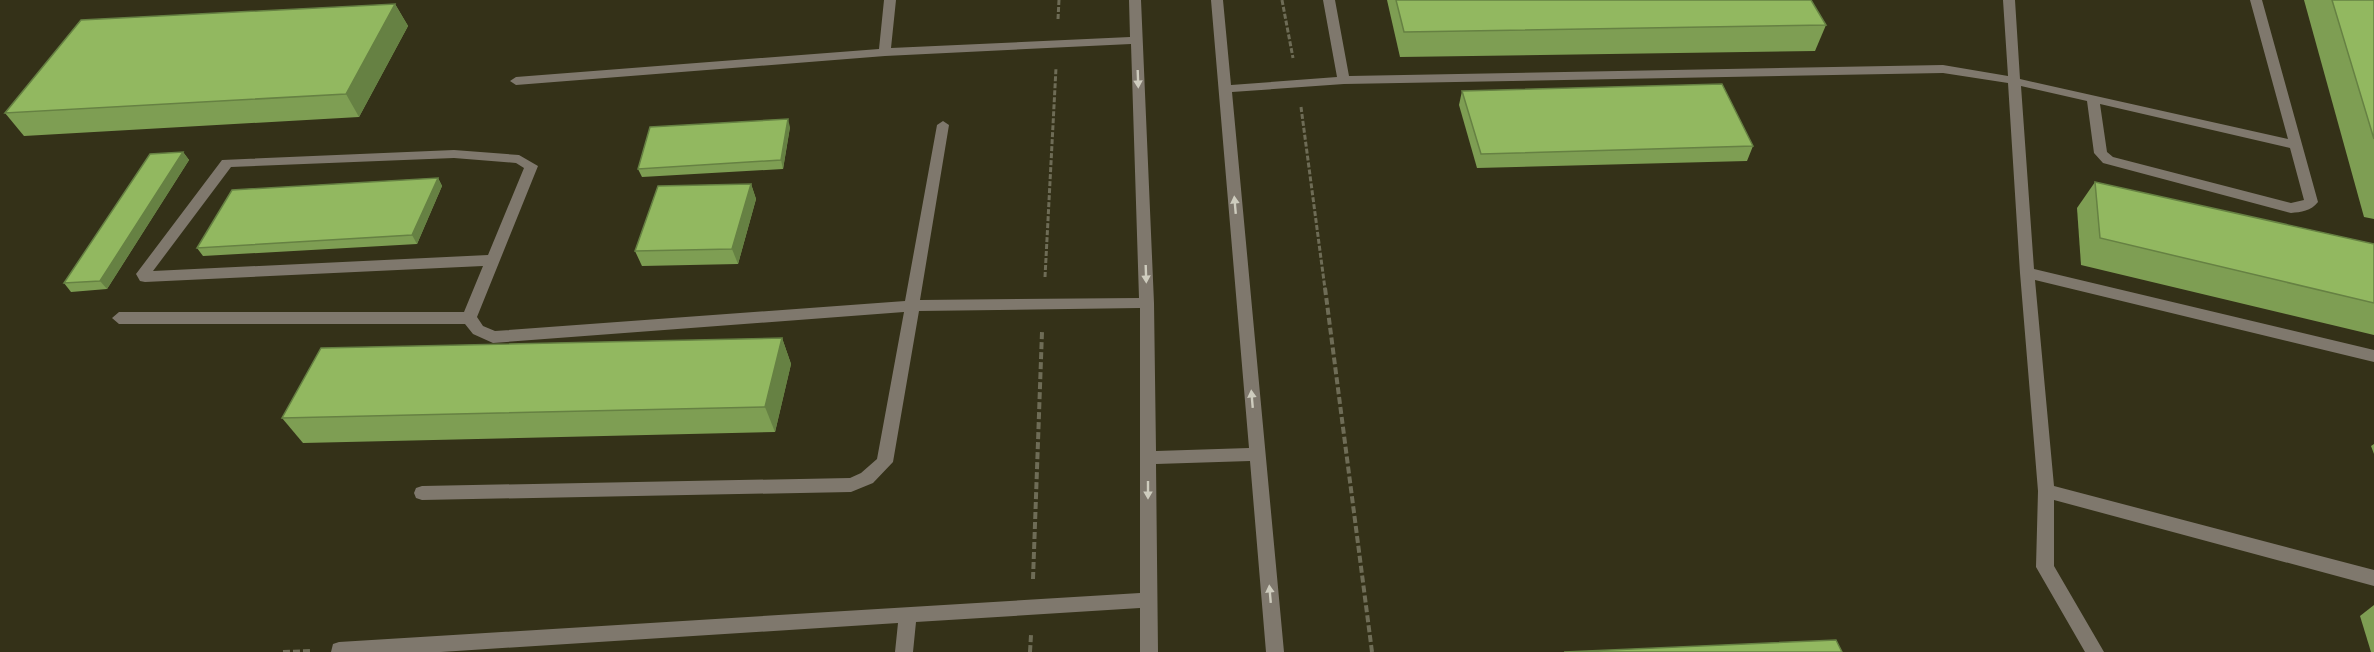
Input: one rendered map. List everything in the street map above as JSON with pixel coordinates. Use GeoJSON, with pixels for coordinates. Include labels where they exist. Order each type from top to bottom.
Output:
{"type":"FeatureCollection","features":[{"type":"Feature","properties":{"kind":"street"},"geometry":{"type":"LineString","coordinates":[[885,52],[890,0]]}},
{"type":"Feature","properties":{"kind":"street"},"geometry":{"type":"LineString","coordinates":[[1135,0],[1147,303],[1149,652]]}},
{"type":"Feature","properties":{"kind":"street"},"geometry":{"type":"LineString","coordinates":[[1217,0],[1275,652]]}},
{"type":"Feature","properties":{"kind":"street"},"geometry":{"type":"LineString","coordinates":[[1329,0],[1344,80]]}},
{"type":"Feature","properties":{"kind":"street"},"geometry":{"type":"LineString","coordinates":[[2009,0],[2027,273],[2046,490],[2045,567],[2095,652]]}},
{"type":"Feature","properties":{"kind":"street"},"geometry":{"type":"LineString","coordinates":[[2093,99],[2101,153],[2108,160],[2290,208],[2303,207],[2311,202],[2256,0]]}},
{"type":"Feature","properties":{"kind":"street"},"geometry":{"type":"LineString","coordinates":[[516,81],[885,52],[1136,40]]}},
{"type":"Feature","properties":{"kind":"street"},"geometry":{"type":"LineString","coordinates":[[1225,89],[1344,80],[1943,69],[2014,81],[2296,145]]}},
{"type":"Feature","properties":{"kind":"street"},"geometry":{"type":"LineString","coordinates":[[422,493],[852,485],[867,478],[885,462],[943,125]]}},
{"type":"Feature","properties":{"kind":"street"},"geometry":{"type":"LineString","coordinates":[[469,318],[531,166],[525,160],[454,154],[234,162],[224,165],[143,274],[145,277],[492,261]]}},
{"type":"Feature","properties":{"kind":"street"},"geometry":{"type":"LineString","coordinates":[[2027,273],[2374,357]]}},
{"type":"Feature","properties":{"kind":"street"},"geometry":{"type":"LineString","coordinates":[[469,318],[478,330],[494,337],[912,306],[1147,303]]}},
{"type":"Feature","properties":{"kind":"street"},"geometry":{"type":"LineString","coordinates":[[119,318],[469,318]]}},
{"type":"Feature","properties":{"kind":"street"},"geometry":{"type":"LineString","coordinates":[[1148,458],[1257,454]]}},
{"type":"Feature","properties":{"kind":"street"},"geometry":{"type":"LineString","coordinates":[[2046,490],[2374,578]]}},
{"type":"Feature","properties":{"kind":"street"},"geometry":{"type":"LineString","coordinates":[[339,650],[1148,600]]}},
{"type":"Feature","properties":{"kind":"street"},"geometry":{"type":"LineString","coordinates":[[904,652],[908,615]]}},
{"type":"Feature","properties":{"kind":"path"},"geometry":{"type":"LineString","coordinates":[[1282,0],[1298,84],[1372,652]]}},
{"type":"Feature","properties":{"kind":"building"},"geometry":{"type":"Polygon","coordinates":[[[1396,0],[1811,0],[1826,25],[1404,32],[1396,0]]]}},
{"type":"Feature","properties":{"kind":"building"},"geometry":{"type":"Polygon","coordinates":[[[2332,0],[2374,0],[2374,139],[2332,0]]]}},
{"type":"Feature","properties":{"kind":"building"},"geometry":{"type":"Polygon","coordinates":[[[395,4],[346,94],[5,113],[81,20],[395,4]]]}},
{"type":"Feature","properties":{"kind":"building"},"geometry":{"type":"Polygon","coordinates":[[[1722,84],[1753,146],[1481,154],[1462,91],[1722,84]]]}},
{"type":"Feature","properties":{"kind":"building"},"geometry":{"type":"Polygon","coordinates":[[[788,119],[781,160],[638,169],[650,127],[788,119]]]}},
{"type":"Feature","properties":{"kind":"building"},"geometry":{"type":"Polygon","coordinates":[[[183,152],[100,281],[64,283],[150,154],[183,152]]]}},
{"type":"Feature","properties":{"kind":"building"},"geometry":{"type":"Polygon","coordinates":[[[438,178],[412,235],[197,248],[232,190],[438,178]]]}},
{"type":"Feature","properties":{"kind":"building"},"geometry":{"type":"Polygon","coordinates":[[[2095,182],[2374,244],[2374,303],[2100,238],[2095,182]]]}},
{"type":"Feature","properties":{"kind":"building"},"geometry":{"type":"Polygon","coordinates":[[[751,184],[732,249],[635,251],[658,186],[751,184]]]}},
{"type":"Feature","properties":{"kind":"building"},"geometry":{"type":"Polygon","coordinates":[[[782,338],[765,407],[282,418],[321,348],[782,338]]]}},
{"type":"Feature","properties":{"kind":"building"},"geometry":{"type":"Polygon","coordinates":[[[1836,640],[1842,652],[1564,652],[1836,640]]]}}]}
